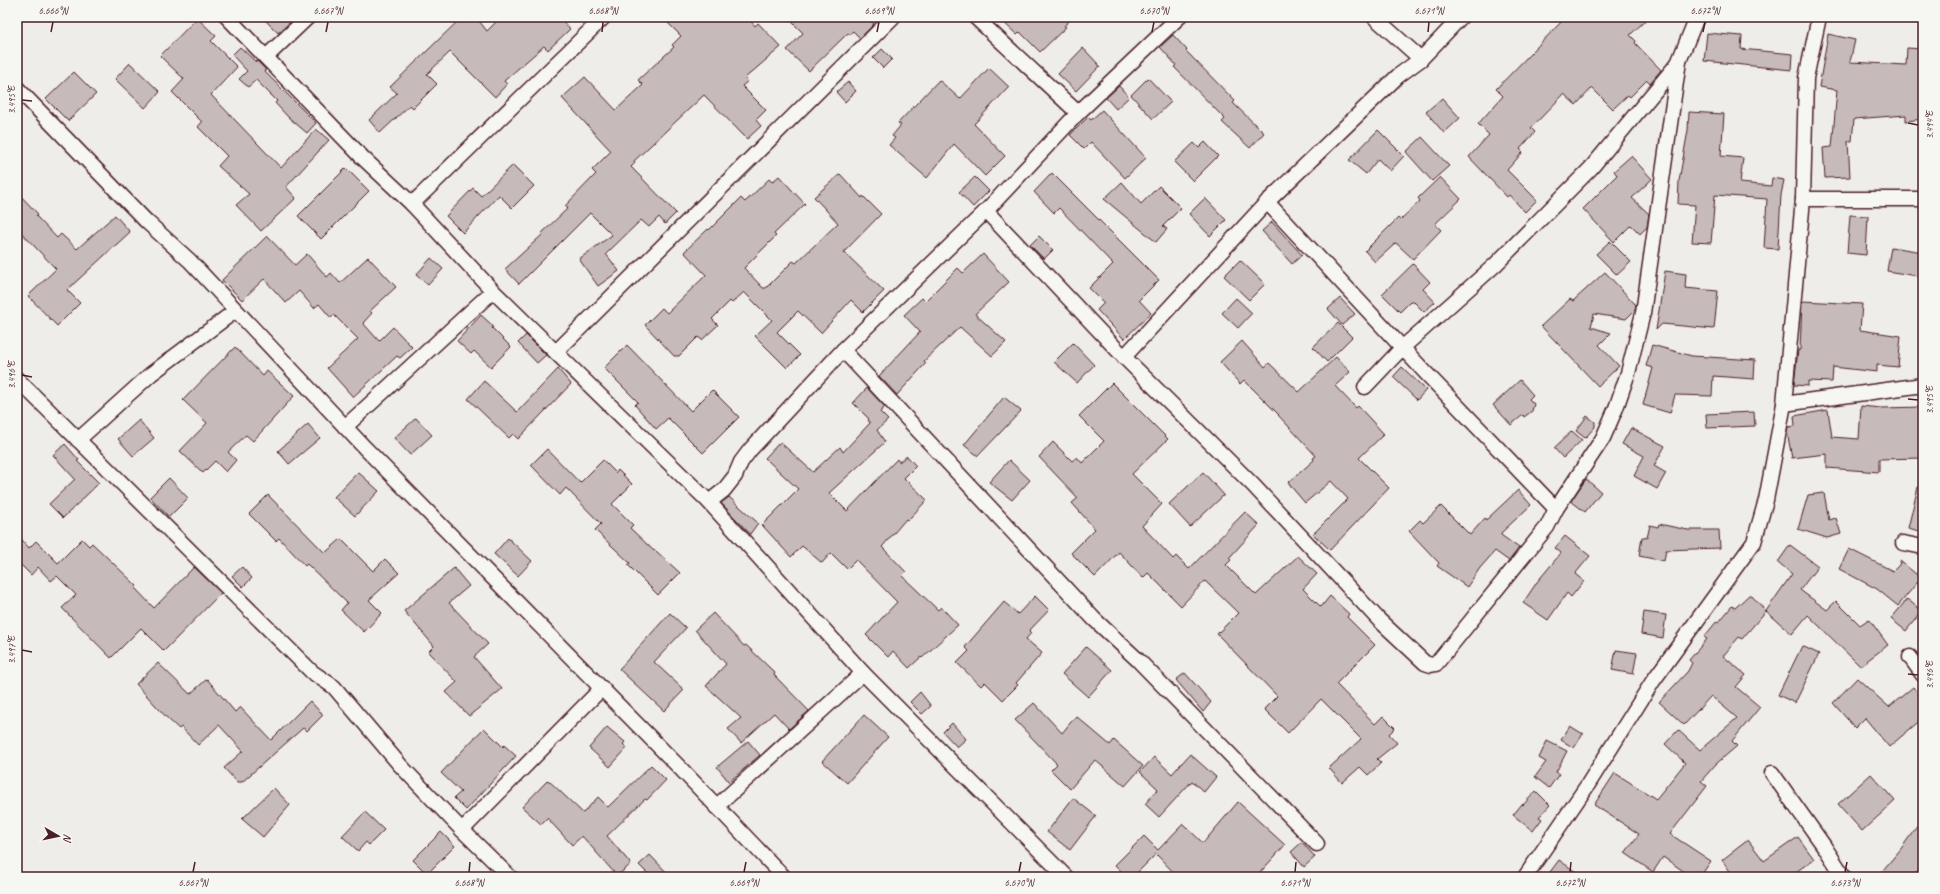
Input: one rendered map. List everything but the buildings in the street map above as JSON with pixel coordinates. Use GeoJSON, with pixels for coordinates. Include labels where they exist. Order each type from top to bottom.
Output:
{"type":"FeatureCollection","features":[{"type":"Feature","properties":{"kind":"street"},"geometry":{"type":"LineString","coordinates":[[228,17],[363,158],[412,204],[493,291],[709,502],[863,674],[1066,877]]}},
{"type":"Feature","properties":{"kind":"street"},"geometry":{"type":"LineString","coordinates":[[266,57],[308,17]]}},
{"type":"Feature","properties":{"kind":"street"},"geometry":{"type":"LineString","coordinates":[[412,204],[604,17]]}},
{"type":"Feature","properties":{"kind":"street"},"geometry":{"type":"LineString","coordinates":[[556,352],[894,17]]}},
{"type":"Feature","properties":{"kind":"street"},"geometry":{"type":"LineString","coordinates":[[975,17],[1078,113]]}},
{"type":"Feature","properties":{"kind":"street"},"geometry":{"type":"LineString","coordinates":[[709,502],[724,490],[750,450],[843,350],[986,211],[1078,113],[1179,17]]}},
{"type":"Feature","properties":{"kind":"street"},"geometry":{"type":"LineString","coordinates":[[1374,17],[1421,59]]}},
{"type":"Feature","properties":{"kind":"street"},"geometry":{"type":"LineString","coordinates":[[1124,357],[1268,202],[1398,76],[1421,59],[1461,17]]}},
{"type":"Feature","properties":{"kind":"street"},"geometry":{"type":"LineString","coordinates":[[986,211],[1124,357],[1253,485],[1378,620],[1425,663],[1431,665],[1436,664],[1547,527],[1556,509],[1603,438],[1616,408],[1628,373],[1643,313],[1679,61],[1696,17]]}},
{"type":"Feature","properties":{"kind":"street"},"geometry":{"type":"LineString","coordinates":[[1525,877],[1587,786],[1653,681],[1754,542],[1766,500],[1784,404],[1803,199],[1806,78],[1819,17]]}},
{"type":"Feature","properties":{"kind":"street"},"geometry":{"type":"LineString","coordinates":[[1365,388],[1402,348],[1495,265],[1591,168],[1679,61]]}},
{"type":"Feature","properties":{"kind":"street"},"geometry":{"type":"LineString","coordinates":[[17,88],[146,221],[190,261],[235,311],[345,427],[602,688],[784,877]]}},
{"type":"Feature","properties":{"kind":"street"},"geometry":{"type":"LineString","coordinates":[[1803,199],[1923,199]]}},
{"type":"Feature","properties":{"kind":"street"},"geometry":{"type":"LineString","coordinates":[[1268,202],[1402,348],[1556,509]]}},
{"type":"Feature","properties":{"kind":"street"},"geometry":{"type":"LineString","coordinates":[[345,427],[493,291]]}},
{"type":"Feature","properties":{"kind":"street"},"geometry":{"type":"LineString","coordinates":[[78,440],[151,374],[235,311]]}},
{"type":"Feature","properties":{"kind":"street"},"geometry":{"type":"LineString","coordinates":[[843,350],[1094,619],[1139,661],[1318,844]]}},
{"type":"Feature","properties":{"kind":"street"},"geometry":{"type":"LineString","coordinates":[[17,379],[312,672],[334,687],[400,765],[462,830],[510,877]]}},
{"type":"Feature","properties":{"kind":"street"},"geometry":{"type":"LineString","coordinates":[[1784,404],[1923,385]]}},
{"type":"Feature","properties":{"kind":"street"},"geometry":{"type":"LineString","coordinates":[[1903,543],[1923,547]]}},
{"type":"Feature","properties":{"kind":"street"},"geometry":{"type":"LineString","coordinates":[[1910,657],[1923,675]]}},
{"type":"Feature","properties":{"kind":"street"},"geometry":{"type":"LineString","coordinates":[[716,807],[863,674]]}},
{"type":"Feature","properties":{"kind":"street"},"geometry":{"type":"LineString","coordinates":[[462,830],[602,688]]}},
{"type":"Feature","properties":{"kind":"street"},"geometry":{"type":"LineString","coordinates":[[1772,774],[1824,846],[1844,877]]}}]}
